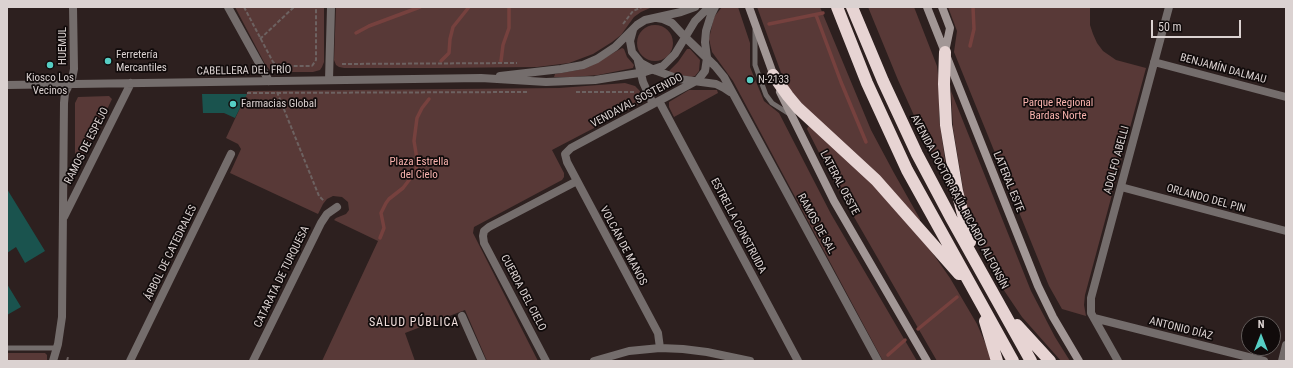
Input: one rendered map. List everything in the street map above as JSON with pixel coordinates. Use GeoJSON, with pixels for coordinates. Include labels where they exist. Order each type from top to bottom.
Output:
{"type":"FeatureCollection","features":[{"type":"Feature","properties":{"kind":"highway"},"geometry":{"type":"LineString","coordinates":[[837,7],[870,90],[907,170],[1013,361]]}},
{"type":"Feature","properties":{"kind":"highway","name":"AVENIDA DOCTOR RAÚL RICARDO ALFONSÍN"},"geometry":{"type":"LineString","coordinates":[[852,7],[894,107],[937,192],[1031,361]]}},
{"type":"Feature","properties":{"kind":"highway"},"geometry":{"type":"LineString","coordinates":[[945,52],[944,105],[952,166],[962,214],[978,266]]}},
{"type":"Feature","properties":{"kind":"highway"},"geometry":{"type":"LineString","coordinates":[[773,75],[788,96],[803,113],[886,190],[978,298],[997,361]]}},
{"type":"Feature","properties":{"kind":"highway"},"geometry":{"type":"LineString","coordinates":[[1002,310],[1050,361]]}},
{"type":"Feature","properties":{"kind":"main road","name":"LATERAL OESTE"},"geometry":{"type":"LineString","coordinates":[[749,7],[773,75],[834,201],[927,361]]}},
{"type":"Feature","properties":{"kind":"main road","name":"LATERAL ESTE"},"geometry":{"type":"LineString","coordinates":[[927,7],[1038,286],[1056,322],[1079,361]]}},
{"type":"Feature","properties":{"kind":"main road"},"geometry":{"type":"LineString","coordinates":[[942,7],[950,28],[945,52]]}},
{"type":"Feature","properties":{"kind":"street","name":"HUEMUL"},"geometry":{"type":"LineString","coordinates":[[69,84],[74,69],[74,7]]}},
{"type":"Feature","properties":{"kind":"street"},"geometry":{"type":"LineString","coordinates":[[228,7],[269,81]]}},
{"type":"Feature","properties":{"kind":"street"},"geometry":{"type":"LineString","coordinates":[[329,80],[331,7]]}},
{"type":"Feature","properties":{"kind":"street","name":"CABELLERA DEL FRÍO"},"geometry":{"type":"LineString","coordinates":[[481,78],[583,65],[597,59],[609,51],[645,20],[676,14],[695,7]]}},
{"type":"Feature","properties":{"kind":"street","name":"CABELLERA DEL FRÍO"},"geometry":{"type":"LineString","coordinates":[[7,85],[481,78],[536,82],[565,82],[641,73],[663,66],[672,59],[695,21],[709,7]]}},
{"type":"Feature","properties":{"kind":"street"},"geometry":{"type":"LineString","coordinates":[[707,58],[705,42],[706,31],[715,7]]}},
{"type":"Feature","properties":{"kind":"street","name":"ADOLFO ABELLI"},"geometry":{"type":"LineString","coordinates":[[1094,318],[1090,308],[1091,298],[1169,7]]}},
{"type":"Feature","properties":{"kind":"street"},"geometry":{"type":"LineString","coordinates":[[645,20],[659,18],[668,21],[686,37]]}},
{"type":"Feature","properties":{"kind":"street"},"geometry":{"type":"LineString","coordinates":[[634,28],[631,34],[630,44],[632,52],[638,61],[644,66],[654,70]]}},
{"type":"Feature","properties":{"kind":"street","name":"RAMOS DE SAL"},"geometry":{"type":"LineString","coordinates":[[686,37],[721,73],[878,361]]}},
{"type":"Feature","properties":{"kind":"street","name":"VENDAVAL SOSTENIDO"},"geometry":{"type":"LineString","coordinates":[[565,154],[571,148],[695,82],[705,71],[707,58]]}},
{"type":"Feature","properties":{"kind":"street","name":"ESTRELLA CONSTRUIDA"},"geometry":{"type":"LineString","coordinates":[[638,61],[644,86],[656,103],[798,361]]}},
{"type":"Feature","properties":{"kind":"street","name":"BENJAMÍN DALMAU"},"geometry":{"type":"LineString","coordinates":[[1154,62],[1286,97]]}},
{"type":"Feature","properties":{"kind":"street","name":"RAMOS DE SAL"},"geometry":{"type":"LineString","coordinates":[[654,70],[679,79],[720,85],[728,90],[735,98]]}},
{"type":"Feature","properties":{"kind":"street","name":"RAMOS DE ESPEJO"},"geometry":{"type":"LineString","coordinates":[[63,219],[131,83]]}},
{"type":"Feature","properties":{"kind":"street","name":"RAMOS DE ESPEJO"},"geometry":{"type":"LineString","coordinates":[[53,361],[57,348],[62,318],[64,103],[65,94],[69,84]]}},
{"type":"Feature","properties":{"kind":"street","name":"ÁRBOL DE CATEDRALES"},"geometry":{"type":"LineString","coordinates":[[130,361],[231,154]]}},
{"type":"Feature","properties":{"kind":"street","name":"VOLCÁN DE MANOS"},"geometry":{"type":"LineString","coordinates":[[565,154],[567,162],[658,333],[660,348]]}},
{"type":"Feature","properties":{"kind":"street","name":"CUERDA DEL CIELO"},"geometry":{"type":"LineString","coordinates":[[546,361],[484,243],[483,233],[489,227],[577,181]]}},
{"type":"Feature","properties":{"kind":"street","name":"ORLANDO DEL PIN"},"geometry":{"type":"LineString","coordinates":[[1121,188],[1286,231]]}},
{"type":"Feature","properties":{"kind":"street","name":"CATARATA DE TURQUESA"},"geometry":{"type":"LineString","coordinates":[[254,361],[320,223],[327,214],[337,207]]}},
{"type":"Feature","properties":{"kind":"street"},"geometry":{"type":"LineString","coordinates":[[462,316],[482,361]]}},
{"type":"Feature","properties":{"kind":"street"},"geometry":{"type":"LineString","coordinates":[[1094,318],[1118,361]]}},
{"type":"Feature","properties":{"kind":"street","name":"ANTONIO DÍAZ"},"geometry":{"type":"LineString","coordinates":[[1094,318],[1264,361]]}},
{"type":"Feature","properties":{"kind":"street"},"geometry":{"type":"LineString","coordinates":[[1282,361],[1286,345]]}},
{"type":"Feature","properties":{"kind":"street"},"geometry":{"type":"LineString","coordinates":[[594,361],[629,352],[660,348],[699,351],[750,361]]}},
{"type":"Feature","properties":{"kind":"lane"},"geometry":{"type":"LineString","coordinates":[[756,25],[754,65],[766,96],[772,103],[792,116]]}},
{"type":"Feature","properties":{"kind":"lane"},"geometry":{"type":"LineString","coordinates":[[7,348],[57,348]]}},
{"type":"Feature","properties":{"kind":"path"},"geometry":{"type":"LineString","coordinates":[[244,7],[273,62],[279,66],[312,66]]}},
{"type":"Feature","properties":{"kind":"path"},"geometry":{"type":"LineString","coordinates":[[260,39],[294,7]]}},
{"type":"Feature","properties":{"kind":"path"},"geometry":{"type":"LineString","coordinates":[[313,72],[312,66],[316,60],[316,7]]}},
{"type":"Feature","properties":{"kind":"path"},"geometry":{"type":"LineString","coordinates":[[619,29],[630,14],[642,7]]}},
{"type":"Feature","properties":{"kind":"path"},"geometry":{"type":"LineString","coordinates":[[342,64],[520,63]]}},
{"type":"Feature","properties":{"kind":"path"},"geometry":{"type":"LineString","coordinates":[[278,72],[279,66]]}},
{"type":"Feature","properties":{"kind":"path"},"geometry":{"type":"LineString","coordinates":[[277,92],[320,196],[324,201]]}},
{"type":"Feature","properties":{"kind":"path"},"geometry":{"type":"LineString","coordinates":[[247,93],[532,92]]}},
{"type":"Feature","properties":{"kind":"path"},"geometry":{"type":"LineString","coordinates":[[572,92],[635,92],[641,97]]}},
{"type":"Feature","properties":{"kind":"path"},"geometry":{"type":"LineString","coordinates":[[67,361],[68,357]]}},
{"type":"Feature","properties":{"kind":"green space"},"geometry":{"type":"Polygon","coordinates":[[[235,7],[324,7],[324,62],[320,70],[313,72],[278,72],[270,70],[265,64],[235,7]]]}},
{"type":"Feature","properties":{"kind":"green space"},"geometry":{"type":"Polygon","coordinates":[[[336,7],[679,7],[650,8],[641,12],[634,17],[621,35],[612,42],[593,54],[569,63],[537,67],[344,68],[336,65],[334,60],[336,7]]]}},
{"type":"Feature","properties":{"kind":"green space"},"geometry":{"type":"Polygon","coordinates":[[[722,7],[738,7],[750,43],[750,67],[764,101],[779,113],[831,214],[917,361],[883,361],[733,81],[712,52],[709,39],[711,30],[714,17],[722,7]]]}},
{"type":"Feature","properties":{"kind":"green space"},"geometry":{"type":"Polygon","coordinates":[[[757,7],[820,7],[871,130],[920,221],[817,121],[790,90],[783,78],[757,7]]]}},
{"type":"Feature","properties":{"kind":"green space"},"geometry":{"type":"Polygon","coordinates":[[[868,7],[914,7],[937,66],[939,83],[939,118],[950,195],[898,80],[868,7]]]}},
{"type":"Feature","properties":{"kind":"green space","name":"Parque Regional Bardas Norte"},"geometry":{"type":"Polygon","coordinates":[[[948,7],[1090,7],[1090,25],[1097,43],[1103,51],[1116,60],[1146,68],[1085,295],[1084,305],[1086,316],[1062,309],[1049,286],[954,52],[957,31],[948,7]]]}},
{"type":"Feature","properties":{"kind":"green space"},"geometry":{"type":"Polygon","coordinates":[[[659,25],[668,30],[672,36],[672,50],[668,56],[659,61],[651,61],[642,56],[638,50],[637,39],[642,30],[648,26],[659,25]]]}},
{"type":"Feature","properties":{"kind":"green space"},"geometry":{"type":"Polygon","coordinates":[[[622,48],[634,65],[633,68],[598,75],[554,77],[555,74],[578,70],[590,66],[622,48]]]}},
{"type":"Feature","properties":{"kind":"green space"},"geometry":{"type":"Polygon","coordinates":[[[687,49],[690,49],[700,60],[699,71],[695,76],[691,77],[670,73],[669,71],[678,62],[687,49]]]}},
{"type":"Feature","properties":{"kind":"green space","name":"Plaza Estrella del Cielo"},"geometry":{"type":"Polygon","coordinates":[[[625,83],[635,86],[640,91],[641,100],[638,105],[552,150],[564,173],[562,180],[474,227],[473,233],[538,361],[487,361],[465,310],[405,333],[415,361],[322,361],[378,241],[334,220],[346,214],[349,210],[348,202],[342,197],[333,196],[327,199],[318,214],[230,173],[241,149],[238,144],[226,138],[248,91],[559,88],[625,83]]]}},
{"type":"Feature","properties":{"kind":"green space"},"geometry":{"type":"Polygon","coordinates":[[[689,90],[717,90],[718,93],[674,117],[669,107],[669,102],[689,90]]]}},
{"type":"Feature","properties":{"kind":"green space"},"geometry":{"type":"Polygon","coordinates":[[[951,91],[1031,291],[1055,337],[1070,361],[1061,361],[1022,317],[999,283],[980,247],[972,225],[964,194],[953,128],[951,91]]]}},
{"type":"Feature","properties":{"kind":"green space"},"geometry":{"type":"Polygon","coordinates":[[[109,96],[112,99],[77,172],[75,171],[75,103],[78,97],[109,96]]]}},
{"type":"Feature","properties":{"kind":"green space"},"geometry":{"type":"Polygon","coordinates":[[[809,126],[861,171],[931,251],[950,278],[977,324],[993,361],[937,361],[835,184],[807,129],[809,126]]]}},
{"type":"Feature","properties":{"kind":"green space"},"geometry":{"type":"Polygon","coordinates":[[[7,353],[45,353],[47,355],[47,361],[7,361],[7,353]]]}},
{"type":"Feature","properties":{"kind":"building"},"geometry":{"type":"Polygon","coordinates":[[[202,94],[247,94],[235,118],[224,113],[203,113],[202,94]]]}},
{"type":"Feature","properties":{"kind":"building"},"geometry":{"type":"Polygon","coordinates":[[[7,189],[45,251],[25,263],[16,247],[7,253],[7,189]]]}},
{"type":"Feature","properties":{"kind":"building"},"geometry":{"type":"Polygon","coordinates":[[[7,284],[21,307],[7,315],[7,284]]]}},
{"type":"Feature","properties":{"kind":"waterway"},"geometry":{"type":"LineString","coordinates":[[356,33],[369,26],[420,7]]}},
{"type":"Feature","properties":{"kind":"waterway"},"geometry":{"type":"LineString","coordinates":[[441,61],[449,53],[453,27],[469,7]]}},
{"type":"Feature","properties":{"kind":"waterway"},"geometry":{"type":"LineString","coordinates":[[501,61],[503,45],[509,28],[509,7]]}},
{"type":"Feature","properties":{"kind":"waterway"},"geometry":{"type":"LineString","coordinates":[[970,46],[974,29],[973,7]]}},
{"type":"Feature","properties":{"kind":"waterway"},"geometry":{"type":"LineString","coordinates":[[769,24],[823,13]]}},
{"type":"Feature","properties":{"kind":"waterway"},"geometry":{"type":"LineString","coordinates":[[816,15],[841,82],[866,142]]}},
{"type":"Feature","properties":{"kind":"waterway"},"geometry":{"type":"LineString","coordinates":[[380,238],[384,228],[381,213],[386,203],[403,188],[416,171],[417,159],[414,141],[417,118],[429,99]]}},
{"type":"Feature","properties":{"kind":"waterway"},"geometry":{"type":"LineString","coordinates":[[918,329],[957,297]]}},
{"type":"Feature","properties":{"kind":"waterway"},"geometry":{"type":"LineString","coordinates":[[888,355],[905,340]]}},
{"type":"Feature","properties":{"kind":"place","name":"Ferretería Mercantiles"},"geometry":{"type":"Point","coordinates":[108,61]}},
{"type":"Feature","properties":{"kind":"place","name":"Kiosco Los Vecinos"},"geometry":{"type":"Point","coordinates":[50,65]}},
{"type":"Feature","properties":{"kind":"place","name":"N-2133"},"geometry":{"type":"Point","coordinates":[750,80]}},
{"type":"Feature","properties":{"kind":"place","name":"Farmacias Global"},"geometry":{"type":"Point","coordinates":[233,104]}},
{"type":"Feature","properties":{"kind":"district","name":"SALUD PÚBLICA"},"geometry":{"type":"Point","coordinates":[414,323]}}]}
